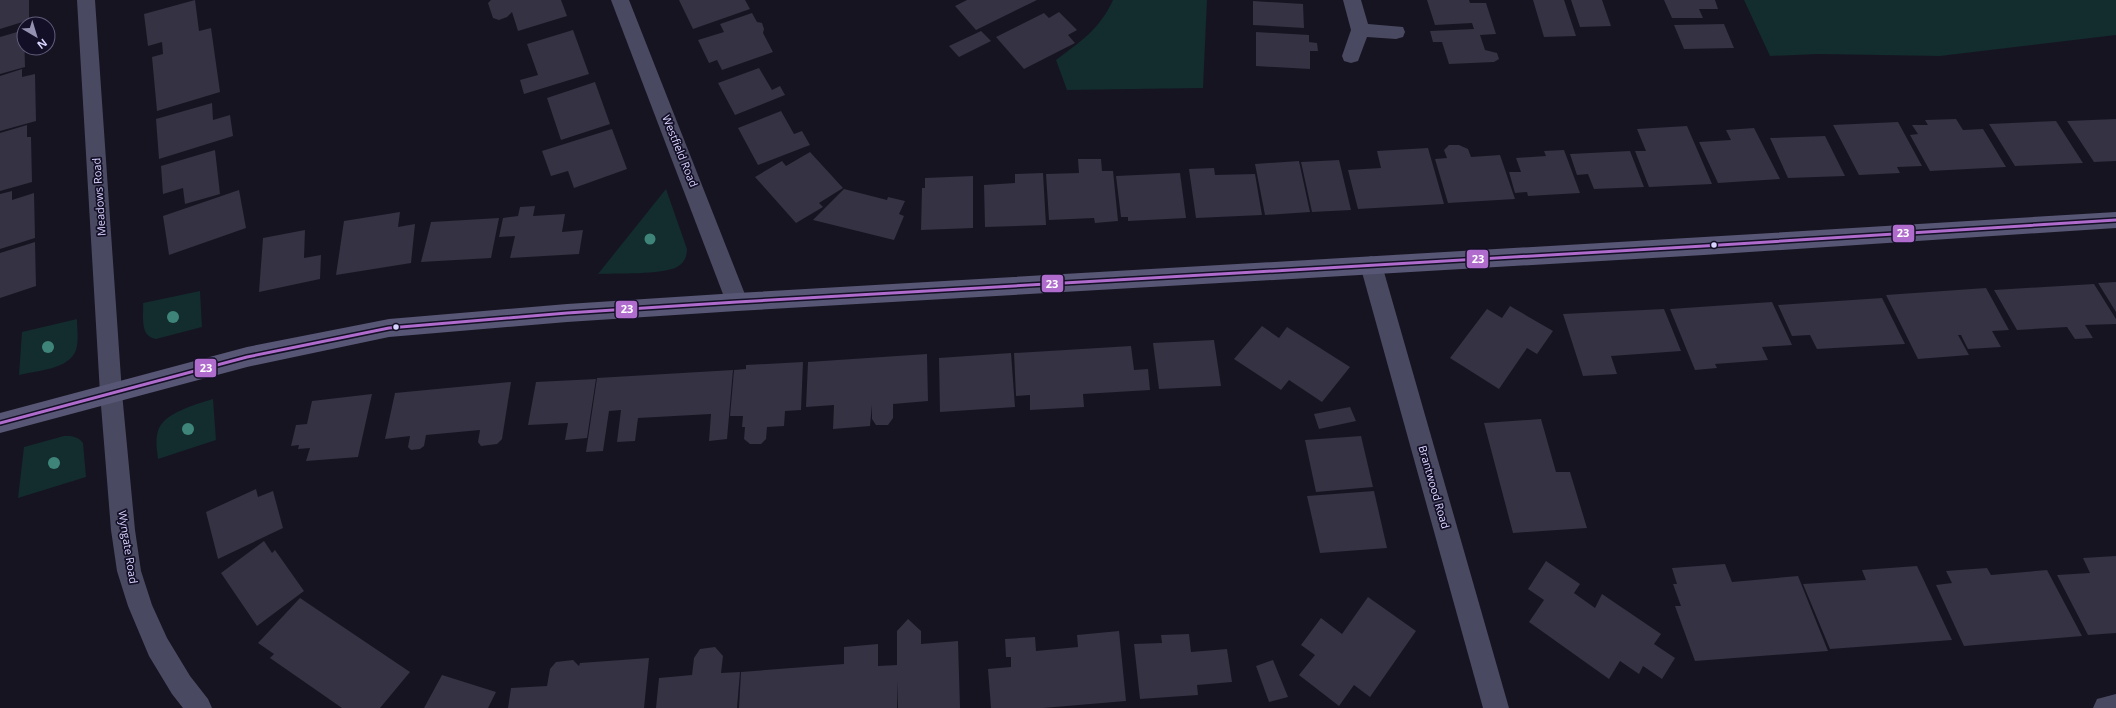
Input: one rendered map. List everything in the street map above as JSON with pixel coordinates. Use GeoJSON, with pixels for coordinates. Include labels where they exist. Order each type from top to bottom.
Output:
{"type":"FeatureCollection","features":[{"type":"Feature","properties":{"kind":"street","name":"Meadows Road"},"geometry":{"type":"LineString","coordinates":[[86,0],[111,393]]}},
{"type":"Feature","properties":{"kind":"street","name":"Westfield Road"},"geometry":{"type":"LineString","coordinates":[[620,0],[737,302]]}},
{"type":"Feature","properties":{"kind":"street"},"geometry":{"type":"LineString","coordinates":[[1351,56],[1360,30],[1352,0]]}},
{"type":"Feature","properties":{"kind":"street"},"geometry":{"type":"LineString","coordinates":[[1360,30],[1396,32]]}},
{"type":"Feature","properties":{"kind":"street"},"geometry":{"type":"LineString","coordinates":[[0,423],[247,358],[389,328],[567,312],[2116,220]]}},
{"type":"Feature","properties":{"kind":"street","name":"Brantwood Road"},"geometry":{"type":"LineString","coordinates":[[1371,265],[1496,708]]}},
{"type":"Feature","properties":{"kind":"street","name":"Wyngate Road"},"geometry":{"type":"LineString","coordinates":[[111,393],[123,530],[129,571],[140,606],[158,647],[181,685],[199,708]]}},
{"type":"Feature","properties":{"kind":"street"},"geometry":{"type":"LineString","coordinates":[[2106,708],[2116,707]]}},
{"type":"Feature","properties":{"kind":"green space"},"geometry":{"type":"Polygon","coordinates":[[[1113,0],[1207,0],[1203,88],[1067,90],[1056,60],[1081,41],[1096,27],[1113,0]]]}},
{"type":"Feature","properties":{"kind":"green space"},"geometry":{"type":"Polygon","coordinates":[[[1744,0],[2116,0],[2116,35],[1940,56],[1818,54],[1770,56],[1744,0]]]}},
{"type":"Feature","properties":{"kind":"green space"},"geometry":{"type":"Polygon","coordinates":[[[666,189],[687,249],[686,257],[683,262],[670,270],[639,273],[598,274],[666,189]]]}},
{"type":"Feature","properties":{"kind":"green space"},"geometry":{"type":"Polygon","coordinates":[[[200,291],[202,327],[156,339],[147,334],[143,319],[143,303],[200,291]]]}},
{"type":"Feature","properties":{"kind":"green space"},"geometry":{"type":"Polygon","coordinates":[[[77,319],[78,334],[76,350],[73,356],[60,365],[52,368],[19,375],[22,332],[77,319]]]}},
{"type":"Feature","properties":{"kind":"green space"},"geometry":{"type":"Polygon","coordinates":[[[213,399],[216,440],[158,459],[156,445],[158,431],[166,419],[181,410],[213,399]]]}},
{"type":"Feature","properties":{"kind":"green space"},"geometry":{"type":"Polygon","coordinates":[[[64,436],[72,436],[83,443],[86,477],[18,498],[24,447],[64,436]]]}},
{"type":"Feature","properties":{"kind":"building"},"geometry":{"type":"Polygon","coordinates":[[[0,0],[29,0],[29,16],[16,16],[16,24],[0,29],[0,0]]]}},
{"type":"Feature","properties":{"kind":"building"},"geometry":{"type":"Polygon","coordinates":[[[195,0],[199,31],[211,28],[220,92],[157,111],[152,57],[163,54],[162,42],[148,46],[144,14],[195,0]]]}},
{"type":"Feature","properties":{"kind":"building"},"geometry":{"type":"Polygon","coordinates":[[[491,0],[561,0],[567,16],[518,31],[512,12],[507,17],[499,20],[493,18],[488,3],[491,0]]]}},
{"type":"Feature","properties":{"kind":"building"},"geometry":{"type":"Polygon","coordinates":[[[679,0],[745,0],[750,9],[693,29],[679,0]]]}},
{"type":"Feature","properties":{"kind":"building"},"geometry":{"type":"Polygon","coordinates":[[[967,0],[1037,0],[976,30],[955,6],[967,0]]]}},
{"type":"Feature","properties":{"kind":"building"},"geometry":{"type":"Polygon","coordinates":[[[1427,0],[1469,0],[1470,3],[1486,3],[1496,34],[1480,35],[1485,50],[1497,53],[1499,59],[1494,62],[1449,64],[1442,42],[1433,42],[1430,31],[1474,29],[1472,23],[1435,25],[1427,0]]]}},
{"type":"Feature","properties":{"kind":"building"},"geometry":{"type":"Polygon","coordinates":[[[1533,0],[1564,0],[1576,36],[1544,37],[1533,0]]]}},
{"type":"Feature","properties":{"kind":"building"},"geometry":{"type":"Polygon","coordinates":[[[1571,0],[1602,0],[1611,26],[1580,27],[1571,0]]]}},
{"type":"Feature","properties":{"kind":"building"},"geometry":{"type":"Polygon","coordinates":[[[1664,0],[1715,0],[1718,9],[1699,9],[1703,18],[1672,18],[1664,0]]]}},
{"type":"Feature","properties":{"kind":"building"},"geometry":{"type":"Polygon","coordinates":[[[1253,1],[1303,4],[1304,28],[1253,25],[1253,1]]]}},
{"type":"Feature","properties":{"kind":"building"},"geometry":{"type":"Polygon","coordinates":[[[1059,12],[1077,30],[1068,35],[1075,43],[1024,69],[996,37],[1044,13],[1049,18],[1059,12]]]}},
{"type":"Feature","properties":{"kind":"building"},"geometry":{"type":"Polygon","coordinates":[[[752,13],[757,22],[762,23],[764,29],[763,33],[773,52],[722,70],[717,60],[709,63],[698,40],[724,32],[720,24],[752,13]]]}},
{"type":"Feature","properties":{"kind":"building"},"geometry":{"type":"Polygon","coordinates":[[[1724,24],[1734,48],[1684,49],[1674,25],[1724,24]]]}},
{"type":"Feature","properties":{"kind":"building"},"geometry":{"type":"Polygon","coordinates":[[[573,30],[589,74],[524,94],[520,80],[538,75],[527,44],[573,30]]]}},
{"type":"Feature","properties":{"kind":"building"},"geometry":{"type":"Polygon","coordinates":[[[981,31],[991,41],[959,57],[949,46],[981,31]]]}},
{"type":"Feature","properties":{"kind":"building"},"geometry":{"type":"Polygon","coordinates":[[[16,32],[16,56],[25,56],[25,67],[0,74],[0,37],[16,32]]]}},
{"type":"Feature","properties":{"kind":"building"},"geometry":{"type":"Polygon","coordinates":[[[1256,32],[1309,35],[1309,42],[1317,43],[1318,51],[1310,51],[1310,69],[1256,66],[1256,32]]]}},
{"type":"Feature","properties":{"kind":"building"},"geometry":{"type":"Polygon","coordinates":[[[759,68],[772,90],[780,86],[785,95],[735,115],[718,83],[759,68]]]}},
{"type":"Feature","properties":{"kind":"building"},"geometry":{"type":"Polygon","coordinates":[[[22,69],[22,77],[35,74],[36,121],[0,131],[0,76],[22,69]]]}},
{"type":"Feature","properties":{"kind":"building"},"geometry":{"type":"Polygon","coordinates":[[[595,82],[610,124],[561,140],[547,98],[595,82]]]}},
{"type":"Feature","properties":{"kind":"building"},"geometry":{"type":"Polygon","coordinates":[[[212,103],[213,120],[230,115],[233,136],[159,159],[156,119],[212,103]]]}},
{"type":"Feature","properties":{"kind":"building"},"geometry":{"type":"Polygon","coordinates":[[[781,111],[794,134],[802,131],[810,145],[758,165],[738,128],[781,111]]]}},
{"type":"Feature","properties":{"kind":"building"},"geometry":{"type":"Polygon","coordinates":[[[1956,119],[1963,130],[1983,129],[2006,167],[1930,171],[1910,135],[1918,134],[1912,125],[1928,125],[1925,120],[1956,119]]]}},
{"type":"Feature","properties":{"kind":"building"},"geometry":{"type":"Polygon","coordinates":[[[2116,119],[2116,161],[2094,162],[2067,121],[2116,119]]]}},
{"type":"Feature","properties":{"kind":"building"},"geometry":{"type":"Polygon","coordinates":[[[2056,121],[2083,163],[2015,166],[1989,124],[2056,121]]]}},
{"type":"Feature","properties":{"kind":"building"},"geometry":{"type":"Polygon","coordinates":[[[1898,122],[1922,166],[1897,167],[1900,173],[1859,175],[1833,125],[1898,122]]]}},
{"type":"Feature","properties":{"kind":"building"},"geometry":{"type":"Polygon","coordinates":[[[27,125],[27,137],[31,137],[32,182],[0,191],[0,133],[27,125]]]}},
{"type":"Feature","properties":{"kind":"building"},"geometry":{"type":"Polygon","coordinates":[[[1687,126],[1712,184],[1649,187],[1635,151],[1646,151],[1637,129],[1687,126]]]}},
{"type":"Feature","properties":{"kind":"building"},"geometry":{"type":"Polygon","coordinates":[[[1754,128],[1780,179],[1718,183],[1699,142],[1731,140],[1726,130],[1754,128]]]}},
{"type":"Feature","properties":{"kind":"building"},"geometry":{"type":"Polygon","coordinates":[[[612,129],[627,169],[574,188],[568,171],[551,176],[542,151],[612,129]]]}},
{"type":"Feature","properties":{"kind":"building"},"geometry":{"type":"Polygon","coordinates":[[[1825,136],[1845,176],[1788,178],[1770,138],[1825,136]]]}},
{"type":"Feature","properties":{"kind":"building"},"geometry":{"type":"Polygon","coordinates":[[[1449,145],[1459,145],[1468,149],[1471,157],[1500,155],[1515,199],[1448,203],[1435,159],[1447,158],[1444,150],[1449,145]]]}},
{"type":"Feature","properties":{"kind":"building"},"geometry":{"type":"Polygon","coordinates":[[[1428,148],[1444,204],[1358,209],[1348,170],[1381,168],[1377,151],[1428,148]]]}},
{"type":"Feature","properties":{"kind":"building"},"geometry":{"type":"Polygon","coordinates":[[[215,150],[220,194],[185,204],[183,188],[163,194],[161,166],[215,150]]]}},
{"type":"Feature","properties":{"kind":"building"},"geometry":{"type":"Polygon","coordinates":[[[1564,150],[1580,193],[1528,196],[1527,192],[1515,193],[1509,172],[1521,172],[1516,158],[1546,156],[1544,151],[1564,150]]]}},
{"type":"Feature","properties":{"kind":"building"},"geometry":{"type":"Polygon","coordinates":[[[1630,151],[1644,187],[1594,189],[1588,174],[1577,175],[1570,154],[1630,151]]]}},
{"type":"Feature","properties":{"kind":"building"},"geometry":{"type":"Polygon","coordinates":[[[810,152],[843,188],[819,203],[823,207],[796,223],[755,177],[782,161],[786,166],[810,152]]]}},
{"type":"Feature","properties":{"kind":"building"},"geometry":{"type":"Polygon","coordinates":[[[1078,159],[1101,159],[1102,171],[1113,171],[1118,221],[1095,223],[1094,218],[1049,220],[1046,174],[1079,173],[1078,159]]]}},
{"type":"Feature","properties":{"kind":"building"},"geometry":{"type":"Polygon","coordinates":[[[1339,160],[1351,210],[1312,212],[1301,162],[1339,160]]]}},
{"type":"Feature","properties":{"kind":"building"},"geometry":{"type":"Polygon","coordinates":[[[1299,161],[1310,212],[1265,215],[1255,164],[1299,161]]]}},
{"type":"Feature","properties":{"kind":"building"},"geometry":{"type":"Polygon","coordinates":[[[1214,168],[1215,175],[1255,174],[1262,215],[1196,218],[1189,169],[1214,168]]]}},
{"type":"Feature","properties":{"kind":"building"},"geometry":{"type":"Polygon","coordinates":[[[1043,173],[1046,225],[985,227],[984,185],[1015,183],[1015,174],[1043,173]]]}},
{"type":"Feature","properties":{"kind":"building"},"geometry":{"type":"Polygon","coordinates":[[[1180,173],[1186,218],[1128,221],[1128,217],[1121,217],[1116,176],[1180,173]]]}},
{"type":"Feature","properties":{"kind":"building"},"geometry":{"type":"Polygon","coordinates":[[[973,176],[973,228],[921,230],[922,188],[925,188],[925,178],[973,176]]]}},
{"type":"Feature","properties":{"kind":"building"},"geometry":{"type":"Polygon","coordinates":[[[844,189],[887,200],[888,197],[905,201],[899,214],[904,216],[894,240],[813,220],[844,189]]]}},
{"type":"Feature","properties":{"kind":"building"},"geometry":{"type":"Polygon","coordinates":[[[239,190],[246,228],[169,255],[163,216],[239,190]]]}},
{"type":"Feature","properties":{"kind":"building"},"geometry":{"type":"Polygon","coordinates":[[[12,191],[12,200],[34,193],[35,238],[0,249],[0,194],[12,191]]]}},
{"type":"Feature","properties":{"kind":"building"},"geometry":{"type":"Polygon","coordinates":[[[535,206],[533,216],[565,214],[562,232],[583,230],[579,254],[510,258],[515,236],[499,237],[503,218],[518,216],[520,207],[535,206]]]}},
{"type":"Feature","properties":{"kind":"building"},"geometry":{"type":"Polygon","coordinates":[[[400,212],[398,227],[415,224],[411,263],[336,275],[344,221],[400,212]]]}},
{"type":"Feature","properties":{"kind":"building"},"geometry":{"type":"Polygon","coordinates":[[[499,218],[491,258],[421,262],[431,222],[499,218]]]}},
{"type":"Feature","properties":{"kind":"building"},"geometry":{"type":"Polygon","coordinates":[[[305,230],[304,258],[321,255],[320,279],[259,292],[263,238],[305,230]]]}},
{"type":"Feature","properties":{"kind":"building"},"geometry":{"type":"Polygon","coordinates":[[[35,242],[36,286],[0,298],[0,253],[35,242]]]}},
{"type":"Feature","properties":{"kind":"building"},"geometry":{"type":"Polygon","coordinates":[[[2116,282],[2116,312],[2098,283],[2116,282]]]}},
{"type":"Feature","properties":{"kind":"building"},"geometry":{"type":"Polygon","coordinates":[[[2094,284],[2116,319],[2116,324],[2085,325],[2093,338],[2075,339],[2067,327],[2017,330],[1994,290],[2094,284]]]}},
{"type":"Feature","properties":{"kind":"building"},"geometry":{"type":"Polygon","coordinates":[[[1986,288],[2009,330],[1992,331],[2001,347],[1968,349],[1961,335],[1958,335],[1969,355],[1918,359],[1886,295],[1986,288]]]}},
{"type":"Feature","properties":{"kind":"building"},"geometry":{"type":"Polygon","coordinates":[[[1882,298],[1905,344],[1817,349],[1810,335],[1792,336],[1778,305],[1882,298]]]}},
{"type":"Feature","properties":{"kind":"building"},"geometry":{"type":"Polygon","coordinates":[[[1772,302],[1792,345],[1762,347],[1768,360],[1715,364],[1717,368],[1695,370],[1670,309],[1772,302]]]}},
{"type":"Feature","properties":{"kind":"building"},"geometry":{"type":"Polygon","coordinates":[[[1510,306],[1553,331],[1537,354],[1527,348],[1499,389],[1450,358],[1487,309],[1502,318],[1510,306]]]}},
{"type":"Feature","properties":{"kind":"building"},"geometry":{"type":"Polygon","coordinates":[[[1664,309],[1681,351],[1611,356],[1617,374],[1583,376],[1563,314],[1664,309]]]}},
{"type":"Feature","properties":{"kind":"building"},"geometry":{"type":"Polygon","coordinates":[[[1262,326],[1279,338],[1287,327],[1350,367],[1322,402],[1289,380],[1281,390],[1234,359],[1262,326]]]}},
{"type":"Feature","properties":{"kind":"building"},"geometry":{"type":"Polygon","coordinates":[[[1214,340],[1221,386],[1159,389],[1153,343],[1214,340]]]}},
{"type":"Feature","properties":{"kind":"building"},"geometry":{"type":"Polygon","coordinates":[[[1131,346],[1134,370],[1148,369],[1150,390],[1083,394],[1084,407],[1030,410],[1030,395],[1016,396],[1014,353],[1131,346]]]}},
{"type":"Feature","properties":{"kind":"building"},"geometry":{"type":"Polygon","coordinates":[[[1011,353],[1015,407],[940,412],[939,358],[1011,353]]]}},
{"type":"Feature","properties":{"kind":"building"},"geometry":{"type":"Polygon","coordinates":[[[927,354],[928,401],[893,404],[893,418],[888,425],[876,425],[872,419],[872,405],[870,426],[833,429],[834,405],[806,407],[808,362],[927,354]]]}},
{"type":"Feature","properties":{"kind":"building"},"geometry":{"type":"Polygon","coordinates":[[[803,362],[801,410],[785,411],[784,426],[767,427],[766,439],[761,444],[750,444],[744,439],[745,427],[742,427],[743,416],[730,416],[734,370],[746,369],[746,365],[803,362]]]}},
{"type":"Feature","properties":{"kind":"building"},"geometry":{"type":"Polygon","coordinates":[[[733,370],[727,439],[709,441],[711,414],[638,418],[635,441],[617,442],[621,410],[609,411],[603,451],[586,452],[597,378],[733,370]]]}},
{"type":"Feature","properties":{"kind":"building"},"geometry":{"type":"Polygon","coordinates":[[[596,379],[587,438],[565,440],[568,423],[528,425],[536,382],[596,379]]]}},
{"type":"Feature","properties":{"kind":"building"},"geometry":{"type":"Polygon","coordinates":[[[511,382],[502,439],[497,444],[481,446],[478,442],[480,430],[426,435],[424,446],[420,449],[411,450],[408,447],[410,436],[385,439],[395,393],[511,382]]]}},
{"type":"Feature","properties":{"kind":"building"},"geometry":{"type":"Polygon","coordinates":[[[372,394],[358,457],[306,461],[310,448],[298,449],[299,445],[291,446],[296,425],[307,424],[312,401],[372,394]]]}},
{"type":"Feature","properties":{"kind":"building"},"geometry":{"type":"Polygon","coordinates":[[[1350,407],[1356,421],[1319,429],[1314,414],[1350,407]]]}},
{"type":"Feature","properties":{"kind":"building"},"geometry":{"type":"Polygon","coordinates":[[[1541,419],[1556,472],[1570,472],[1587,528],[1513,533],[1484,423],[1541,419]]]}},
{"type":"Feature","properties":{"kind":"building"},"geometry":{"type":"Polygon","coordinates":[[[1361,436],[1373,487],[1316,492],[1305,440],[1361,436]]]}},
{"type":"Feature","properties":{"kind":"building"},"geometry":{"type":"Polygon","coordinates":[[[256,489],[258,497],[273,491],[283,528],[218,559],[206,512],[256,489]]]}},
{"type":"Feature","properties":{"kind":"building"},"geometry":{"type":"Polygon","coordinates":[[[1374,491],[1387,548],[1320,553],[1307,496],[1374,491]]]}},
{"type":"Feature","properties":{"kind":"building"},"geometry":{"type":"Polygon","coordinates":[[[264,541],[272,553],[275,550],[304,591],[257,626],[221,573],[264,541]]]}},
{"type":"Feature","properties":{"kind":"building"},"geometry":{"type":"Polygon","coordinates":[[[2116,556],[2116,633],[2088,635],[2057,575],[2090,573],[2083,558],[2116,556]]]}},
{"type":"Feature","properties":{"kind":"building"},"geometry":{"type":"Polygon","coordinates":[[[1546,561],[1580,584],[1574,593],[1595,608],[1602,594],[1661,634],[1654,644],[1675,658],[1662,679],[1643,666],[1639,674],[1620,661],[1609,679],[1529,622],[1544,600],[1528,589],[1546,561]]]}},
{"type":"Feature","properties":{"kind":"building"},"geometry":{"type":"Polygon","coordinates":[[[1725,564],[1732,582],[1798,576],[1828,651],[1695,661],[1675,606],[1681,606],[1673,584],[1677,584],[1672,568],[1725,564]]]}},
{"type":"Feature","properties":{"kind":"building"},"geometry":{"type":"Polygon","coordinates":[[[1917,566],[1952,640],[1830,649],[1803,584],[1866,580],[1862,570],[1917,566]]]}},
{"type":"Feature","properties":{"kind":"building"},"geometry":{"type":"Polygon","coordinates":[[[1987,568],[1991,575],[2047,570],[2082,636],[1964,646],[1936,585],[1952,583],[1946,571],[1987,568]]]}},
{"type":"Feature","properties":{"kind":"building"},"geometry":{"type":"Polygon","coordinates":[[[1368,597],[1416,631],[1370,697],[1354,685],[1339,706],[1299,675],[1315,655],[1301,645],[1321,618],[1342,634],[1368,597]]]}},
{"type":"Feature","properties":{"kind":"building"},"geometry":{"type":"Polygon","coordinates":[[[300,598],[410,672],[380,708],[342,708],[270,658],[274,654],[258,643],[300,598]]]}},
{"type":"Feature","properties":{"kind":"building"},"geometry":{"type":"Polygon","coordinates":[[[908,619],[921,631],[921,644],[958,641],[960,708],[898,708],[897,681],[897,708],[739,708],[741,672],[844,664],[844,647],[878,644],[878,666],[897,665],[897,631],[908,619]]]}},
{"type":"Feature","properties":{"kind":"building"},"geometry":{"type":"Polygon","coordinates":[[[1119,631],[1126,701],[1043,708],[991,708],[988,669],[1011,667],[1011,657],[1006,657],[1005,639],[1035,637],[1036,651],[1078,647],[1077,635],[1119,631]]]}},
{"type":"Feature","properties":{"kind":"building"},"geometry":{"type":"Polygon","coordinates":[[[1189,634],[1191,652],[1227,649],[1232,682],[1197,685],[1198,695],[1140,699],[1134,644],[1162,643],[1161,635],[1189,634]]]}},
{"type":"Feature","properties":{"kind":"building"},"geometry":{"type":"Polygon","coordinates":[[[715,647],[723,656],[721,673],[740,672],[737,708],[656,708],[659,678],[692,675],[694,658],[700,649],[715,647]]]}},
{"type":"Feature","properties":{"kind":"building"},"geometry":{"type":"Polygon","coordinates":[[[649,658],[644,708],[508,708],[511,688],[547,686],[550,669],[556,662],[573,660],[579,666],[580,663],[649,658]]]}},
{"type":"Feature","properties":{"kind":"building"},"geometry":{"type":"Polygon","coordinates":[[[1273,660],[1288,697],[1269,702],[1256,666],[1273,660]]]}},
{"type":"Feature","properties":{"kind":"building"},"geometry":{"type":"Polygon","coordinates":[[[442,675],[496,692],[488,708],[424,708],[442,675]]]}},
{"type":"Feature","properties":{"kind":"transit line","name":"23"},"geometry":{"type":"LineString","coordinates":[[0,423],[247,357],[389,328],[567,313],[737,302],[1704,246],[2116,220]]}}]}
